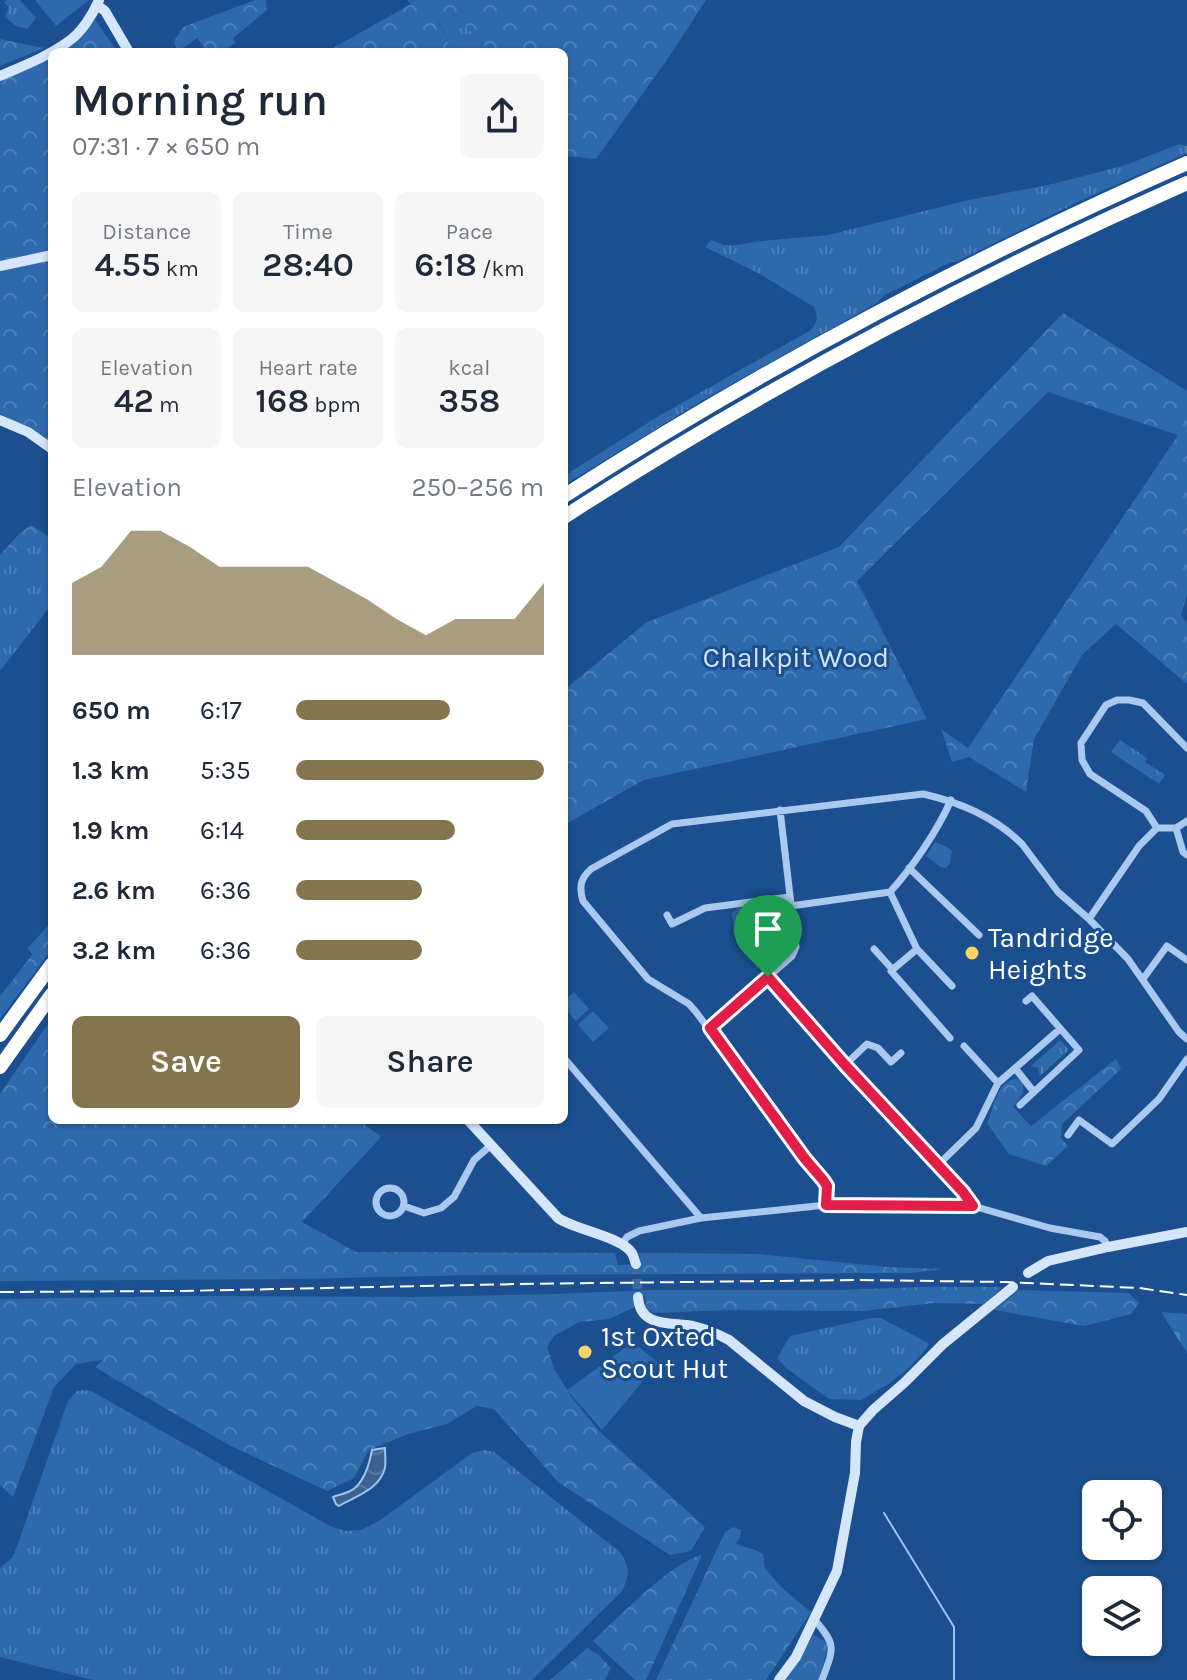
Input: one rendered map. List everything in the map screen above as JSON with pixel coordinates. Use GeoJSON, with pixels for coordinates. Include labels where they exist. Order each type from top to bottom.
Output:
{"type":"FeatureCollection","features":[{"type":"Feature","properties":{"kind":"highway"},"geometry":{"type":"LineString","coordinates":[[568,494],[750,383],[899,301],[1063,219],[1187,163]]}},
{"type":"Feature","properties":{"kind":"highway"},"geometry":{"type":"LineString","coordinates":[[568,515],[712,426],[857,345],[1030,256],[1187,183]]}},
{"type":"Feature","properties":{"kind":"highway"},"geometry":{"type":"LineString","coordinates":[[0,1035],[48,969]]}},
{"type":"Feature","properties":{"kind":"highway"},"geometry":{"type":"LineString","coordinates":[[0,1067],[48,1000]]}},
{"type":"Feature","properties":{"kind":"street"},"geometry":{"type":"LineString","coordinates":[[56,48],[71,40],[98,3],[127,48]]}},
{"type":"Feature","properties":{"kind":"street"},"geometry":{"type":"LineString","coordinates":[[0,76],[48,53]]}},
{"type":"Feature","properties":{"kind":"street"},"geometry":{"type":"LineString","coordinates":[[0,266],[48,256]]}},
{"type":"Feature","properties":{"kind":"street"},"geometry":{"type":"LineString","coordinates":[[0,420],[28,432],[48,446]]}},
{"type":"Feature","properties":{"kind":"street"},"geometry":{"type":"LineString","coordinates":[[1157,828],[1146,811],[1090,774],[1082,760],[1081,743],[1106,705],[1117,700],[1129,700],[1143,703],[1187,748]]}},
{"type":"Feature","properties":{"kind":"street"},"geometry":{"type":"LineString","coordinates":[[826,1205],[827,1186],[710,1028],[689,1004],[648,979],[583,901],[580,885],[584,875],[672,824],[923,794],[969,807],[1015,837],[1058,892],[1128,959],[1187,1039]]}},
{"type":"Feature","properties":{"kind":"street"},"geometry":{"type":"LineString","coordinates":[[667,915],[672,924],[705,908],[890,892],[945,814],[951,800]]}},
{"type":"Feature","properties":{"kind":"street"},"geometry":{"type":"LineString","coordinates":[[710,1028],[792,956],[796,947],[780,810]]}},
{"type":"Feature","properties":{"kind":"street"},"geometry":{"type":"LineString","coordinates":[[1089,919],[1139,846],[1157,828],[1176,828],[1187,821]]}},
{"type":"Feature","properties":{"kind":"street"},"geometry":{"type":"LineString","coordinates":[[1176,828],[1183,852],[1187,855]]}},
{"type":"Feature","properties":{"kind":"street"},"geometry":{"type":"LineString","coordinates":[[909,868],[979,935]]}},
{"type":"Feature","properties":{"kind":"street"},"geometry":{"type":"LineString","coordinates":[[890,892],[917,949],[952,986]]}},
{"type":"Feature","properties":{"kind":"street"},"geometry":{"type":"LineString","coordinates":[[1143,979],[1167,946],[1187,960]]}},
{"type":"Feature","properties":{"kind":"street"},"geometry":{"type":"LineString","coordinates":[[874,949],[950,1038]]}},
{"type":"Feature","properties":{"kind":"street"},"geometry":{"type":"LineString","coordinates":[[893,970],[917,949]]}},
{"type":"Feature","properties":{"kind":"street"},"geometry":{"type":"LineString","coordinates":[[768,977],[973,1206]]}},
{"type":"Feature","properties":{"kind":"street"},"geometry":{"type":"LineString","coordinates":[[1020,1105],[1079,1050],[1032,996],[1026,1001]]}},
{"type":"Feature","properties":{"kind":"street"},"geometry":{"type":"LineString","coordinates":[[938,1165],[976,1128],[998,1083],[1060,1029]]}},
{"type":"Feature","properties":{"kind":"street"},"geometry":{"type":"LineString","coordinates":[[845,1065],[867,1044],[878,1048],[891,1062],[901,1053]]}},
{"type":"Feature","properties":{"kind":"street"},"geometry":{"type":"LineString","coordinates":[[964,1046],[998,1083]]}},
{"type":"Feature","properties":{"kind":"street"},"geometry":{"type":"LineString","coordinates":[[1068,1135],[1079,1120],[1112,1144],[1159,1099],[1187,1059]]}},
{"type":"Feature","properties":{"kind":"street"},"geometry":{"type":"LineString","coordinates":[[568,1063],[701,1218]]}},
{"type":"Feature","properties":{"kind":"street"},"geometry":{"type":"LineString","coordinates":[[1015,1068],[1034,1092]]}},
{"type":"Feature","properties":{"kind":"street"},"geometry":{"type":"LineString","coordinates":[[471,1124],[558,1218],[568,1225],[622,1244],[631,1252],[636,1264]]}},
{"type":"Feature","properties":{"kind":"street"},"geometry":{"type":"LineString","coordinates":[[404,1206],[424,1213],[441,1208],[454,1197],[474,1160],[490,1146]]}},
{"type":"Feature","properties":{"kind":"street"},"geometry":{"type":"LineString","coordinates":[[391,1187],[400,1192],[404,1206],[399,1213],[386,1216],[378,1211],[376,1198],[382,1190],[391,1187]]}},
{"type":"Feature","properties":{"kind":"street"},"geometry":{"type":"LineString","coordinates":[[622,1244],[627,1237],[639,1231],[701,1218],[826,1205],[973,1206],[1050,1228],[1100,1237],[1108,1247]]}},
{"type":"Feature","properties":{"kind":"street"},"geometry":{"type":"LineString","coordinates":[[1028,1273],[1048,1261],[1187,1232]]}},
{"type":"Feature","properties":{"kind":"street"},"geometry":{"type":"LineString","coordinates":[[779,1680],[796,1657],[837,1571],[855,1473],[859,1426],[943,1344],[1013,1287]]}},
{"type":"Feature","properties":{"kind":"street"},"geometry":{"type":"LineString","coordinates":[[638,1297],[638,1305],[647,1317],[716,1333],[729,1340],[804,1401],[859,1426]]}},
{"type":"Feature","properties":{"kind":"street"},"geometry":{"type":"LineString","coordinates":[[814,1619],[831,1639],[826,1678]]}},
{"type":"Feature","properties":{"kind":"green space"},"geometry":{"type":"Polygon","coordinates":[[[20,0],[36,18],[27,29],[16,26],[5,17],[9,8],[4,2],[20,0]]]}},
{"type":"Feature","properties":{"kind":"green space"},"geometry":{"type":"Polygon","coordinates":[[[35,0],[89,0],[56,26],[35,0]]]}},
{"type":"Feature","properties":{"kind":"green space"},"geometry":{"type":"Polygon","coordinates":[[[255,0],[266,0],[267,10],[233,38],[236,43],[227,48],[205,48],[197,38],[183,48],[177,48],[174,41],[183,27],[255,0]]]}},
{"type":"Feature","properties":{"kind":"green space"},"geometry":{"type":"Polygon","coordinates":[[[407,0],[706,0],[596,159],[568,156],[568,48],[487,48],[456,15],[437,19],[451,48],[333,48],[411,4],[407,0]]]}},
{"type":"Feature","properties":{"kind":"green space"},"geometry":{"type":"Polygon","coordinates":[[[456,15],[487,48],[451,48],[437,18],[456,15]]]}},
{"type":"Feature","properties":{"kind":"green space"},"geometry":{"type":"Polygon","coordinates":[[[95,19],[114,48],[66,48],[80,39],[95,19]]]}},
{"type":"Feature","properties":{"kind":"green space"},"geometry":{"type":"Polygon","coordinates":[[[0,39],[44,48],[0,66],[0,39]]]}},
{"type":"Feature","properties":{"kind":"green space"},"geometry":{"type":"Polygon","coordinates":[[[48,59],[48,251],[0,261],[0,79],[48,59]]]}},
{"type":"Feature","properties":{"kind":"green space"},"geometry":{"type":"Polygon","coordinates":[[[1179,144],[1187,146],[1187,153],[883,296],[877,303],[703,400],[568,483],[568,473],[657,417],[813,327],[817,319],[814,307],[760,274],[705,247],[711,240],[724,245],[737,245],[828,235],[1126,165],[1179,144]]]}},
{"type":"Feature","properties":{"kind":"green space"},"geometry":{"type":"Polygon","coordinates":[[[48,261],[48,441],[0,414],[0,271],[48,261]]]}},
{"type":"Feature","properties":{"kind":"green space","name":"Chalkpit Wood"},"geometry":{"type":"Polygon","coordinates":[[[1063,313],[1187,391],[1187,595],[1181,615],[1187,623],[1187,684],[1116,624],[1082,655],[1034,739],[1026,792],[969,757],[952,762],[941,729],[968,748],[1178,435],[1048,392],[857,581],[927,719],[644,780],[568,823],[568,687],[647,622],[839,547],[1063,313]]]}},
{"type":"Feature","properties":{"kind":"green space"},"geometry":{"type":"Polygon","coordinates":[[[31,525],[42,532],[0,573],[0,555],[31,525]]]}},
{"type":"Feature","properties":{"kind":"green space"},"geometry":{"type":"Polygon","coordinates":[[[42,532],[48,536],[48,609],[0,671],[0,573],[42,532]]]}},
{"type":"Feature","properties":{"kind":"green space"},"geometry":{"type":"Polygon","coordinates":[[[1120,740],[1165,775],[1159,784],[1111,752],[1120,740]]]}},
{"type":"Feature","properties":{"kind":"green space"},"geometry":{"type":"Polygon","coordinates":[[[935,842],[952,851],[946,868],[926,856],[935,842]]]}},
{"type":"Feature","properties":{"kind":"green space"},"geometry":{"type":"Polygon","coordinates":[[[781,903],[785,907],[788,943],[758,969],[741,948],[749,942],[745,938],[740,940],[734,934],[732,913],[738,908],[781,903]]]}},
{"type":"Feature","properties":{"kind":"green space"},"geometry":{"type":"Polygon","coordinates":[[[48,926],[48,954],[0,1019],[0,996],[32,955],[28,948],[48,926]]]}},
{"type":"Feature","properties":{"kind":"green space"},"geometry":{"type":"Polygon","coordinates":[[[574,992],[589,1009],[576,1021],[568,1012],[568,997],[574,992]]]}},
{"type":"Feature","properties":{"kind":"green space"},"geometry":{"type":"Polygon","coordinates":[[[593,1011],[609,1028],[593,1042],[578,1025],[593,1011]]]}},
{"type":"Feature","properties":{"kind":"green space"},"geometry":{"type":"Polygon","coordinates":[[[48,1024],[48,1124],[364,1124],[381,1137],[302,1222],[356,1252],[615,1253],[618,1265],[641,1264],[639,1253],[757,1254],[887,1267],[942,1269],[911,1273],[0,1281],[0,1094],[48,1024]]]}},
{"type":"Feature","properties":{"kind":"green space"},"geometry":{"type":"Polygon","coordinates":[[[1060,1040],[1069,1050],[1040,1076],[1038,1068],[1031,1066],[1060,1040]]]}},
{"type":"Feature","properties":{"kind":"green space"},"geometry":{"type":"Polygon","coordinates":[[[1116,1059],[1121,1069],[1062,1124],[1061,1138],[1068,1146],[1046,1166],[1009,1154],[987,1123],[1000,1090],[1010,1080],[1017,1078],[1023,1083],[1023,1093],[1013,1107],[1031,1126],[1116,1059]]]}},
{"type":"Feature","properties":{"kind":"green space"},"geometry":{"type":"Polygon","coordinates":[[[1003,1287],[983,1304],[934,1303],[863,1311],[655,1313],[647,1310],[645,1296],[633,1297],[635,1307],[609,1319],[579,1322],[554,1336],[547,1347],[555,1370],[572,1398],[600,1432],[705,1527],[691,1551],[670,1555],[558,1482],[494,1409],[477,1406],[447,1424],[408,1434],[369,1450],[354,1478],[327,1491],[229,1445],[95,1367],[103,1360],[76,1364],[54,1387],[13,1497],[0,1485],[0,1299],[412,1297],[1003,1287]]]}},
{"type":"Feature","properties":{"kind":"green space"},"geometry":{"type":"Polygon","coordinates":[[[1019,1290],[1129,1293],[1139,1303],[1131,1314],[1084,1326],[994,1310],[1019,1290]]]}},
{"type":"Feature","properties":{"kind":"green space"},"geometry":{"type":"Polygon","coordinates":[[[1161,1312],[1187,1314],[1187,1353],[1161,1312]]]}},
{"type":"Feature","properties":{"kind":"green space"},"geometry":{"type":"Polygon","coordinates":[[[881,1318],[928,1343],[910,1367],[861,1400],[829,1399],[777,1358],[790,1336],[881,1318]]]}},
{"type":"Feature","properties":{"kind":"green space"},"geometry":{"type":"Polygon","coordinates":[[[633,1342],[658,1363],[602,1430],[567,1390],[633,1342]]]}},
{"type":"Feature","properties":{"kind":"green space"},"geometry":{"type":"Polygon","coordinates":[[[77,1391],[91,1391],[330,1526],[345,1531],[361,1530],[379,1521],[472,1453],[485,1450],[494,1452],[620,1552],[628,1571],[626,1580],[622,1591],[532,1680],[93,1680],[0,1657],[0,1568],[12,1558],[17,1546],[68,1401],[77,1391]]]}},
{"type":"Feature","properties":{"kind":"green space"},"geometry":{"type":"Polygon","coordinates":[[[733,1527],[741,1530],[736,1543],[763,1554],[765,1568],[781,1587],[811,1612],[766,1680],[656,1680],[725,1532],[733,1527]]]}},
{"type":"Feature","properties":{"kind":"green space"},"geometry":{"type":"Polygon","coordinates":[[[702,1555],[646,1680],[635,1680],[593,1641],[660,1579],[702,1555]]]}},
{"type":"Feature","properties":{"kind":"green space"},"geometry":{"type":"Polygon","coordinates":[[[813,1635],[829,1643],[819,1680],[786,1680],[800,1660],[813,1635]]]}},
{"type":"Feature","properties":{"kind":"green space"},"geometry":{"type":"Polygon","coordinates":[[[587,1648],[611,1668],[605,1680],[550,1680],[587,1648]]]}},
{"type":"Feature","properties":{"kind":"water"},"geometry":{"type":"Polygon","coordinates":[[[385,1448],[385,1468],[378,1482],[339,1506],[336,1504],[333,1497],[351,1491],[360,1482],[372,1450],[385,1448]]]}},
{"type":"Feature","properties":{"kind":"waterway"},"geometry":{"type":"LineString","coordinates":[[884,1513],[954,1627],[954,1680]]}},
{"type":"Feature","properties":{"kind":"tunnel"},"geometry":{"type":"LineString","coordinates":[[636,1264],[638,1297]]}},
{"type":"Feature","properties":{"kind":"railway"},"geometry":{"type":"LineString","coordinates":[[0,1292],[856,1280],[1139,1288],[1187,1295]]}},
{"type":"Feature","properties":{"kind":"place","name":"Tandridge Heights"},"geometry":{"type":"Point","coordinates":[972,953]}},
{"type":"Feature","properties":{"kind":"place","name":"1st Oxted Scout Hut"},"geometry":{"type":"Point","coordinates":[585,1352]}},
{"type":"Feature","properties":{"kind":"route"},"geometry":{"type":"LineString","coordinates":[[768,977],[973,1206],[826,1205],[827,1186],[710,1028],[768,977]]}}]}
